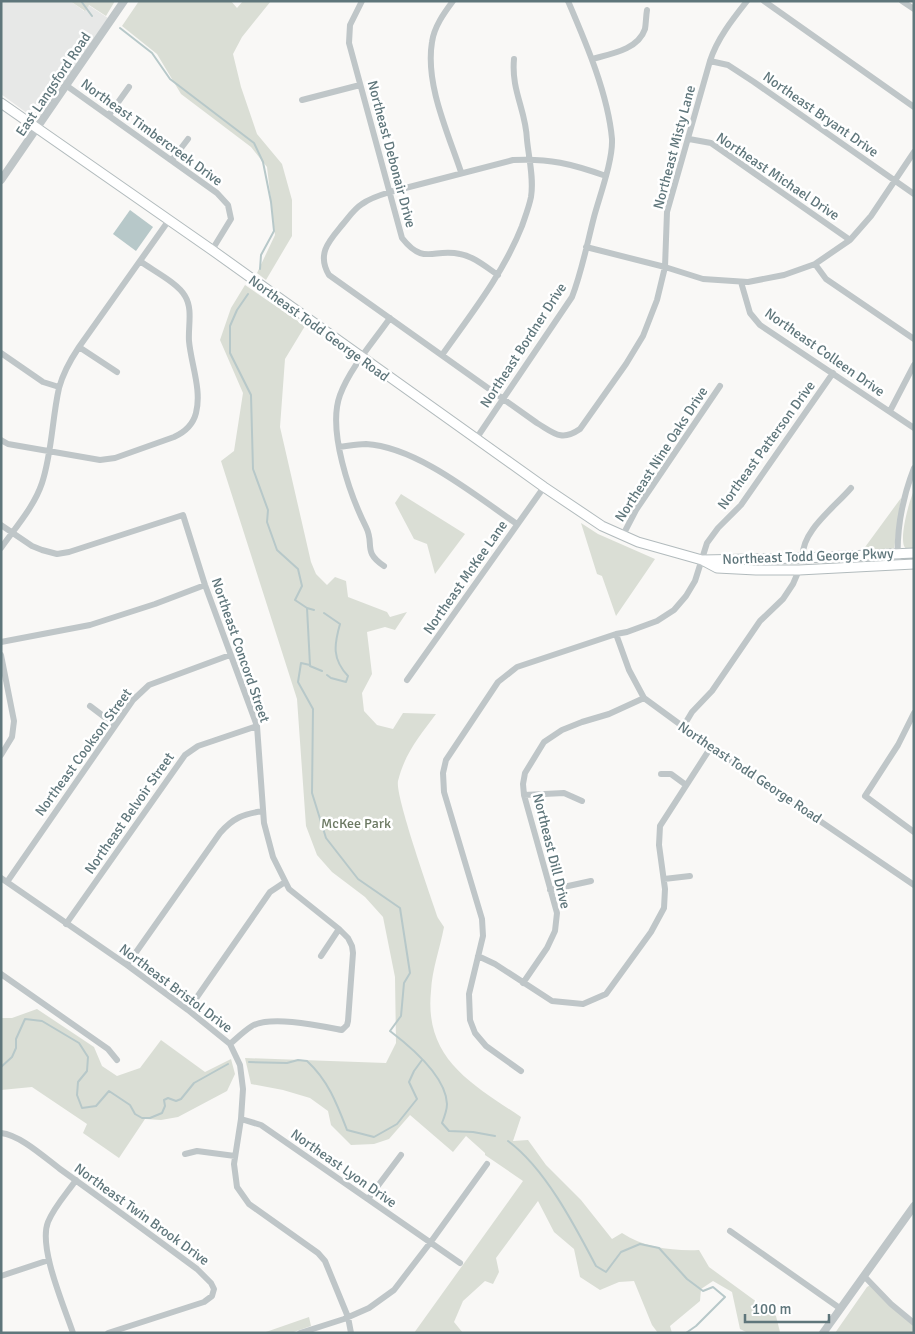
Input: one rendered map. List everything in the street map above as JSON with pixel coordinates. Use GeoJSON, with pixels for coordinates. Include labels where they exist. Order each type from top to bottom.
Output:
{"type":"FeatureCollection","features":[{"type":"Feature","properties":{"kind":"main road","name":"Northeast Todd George Road"},"geometry":{"type":"LineString","coordinates":[[1,103],[212,250],[361,359],[544,488],[602,526],[638,542],[702,560]]}},
{"type":"Feature","properties":{"kind":"main road","name":"Northeast Todd George Pkwy"},"geometry":{"type":"LineString","coordinates":[[702,560],[914,553]]}},
{"type":"Feature","properties":{"kind":"main road"},"geometry":{"type":"LineString","coordinates":[[702,560],[717,568],[756,570],[799,570],[914,564]]}},
{"type":"Feature","properties":{"kind":"street","name":"East Langsford Road"},"geometry":{"type":"LineString","coordinates":[[1,180],[124,1]]}},
{"type":"Feature","properties":{"kind":"street","name":"Northeast Debonair Drive"},"geometry":{"type":"LineString","coordinates":[[362,1],[350,25],[349,43],[402,238],[409,247],[420,254],[459,253],[470,257],[498,275]]}},
{"type":"Feature","properties":{"kind":"street"},"geometry":{"type":"LineString","coordinates":[[453,1],[436,28],[431,54],[438,105],[461,172]]}},
{"type":"Feature","properties":{"kind":"street","name":"Northeast Bordner Drive"},"geometry":{"type":"LineString","coordinates":[[476,439],[572,297],[579,280],[586,247],[592,234],[606,176],[612,141],[608,114],[592,60],[568,1]]}},
{"type":"Feature","properties":{"kind":"street","name":"Northeast Misty Lane"},"geometry":{"type":"LineString","coordinates":[[502,398],[555,434],[563,436],[572,434],[580,429],[594,411],[643,336],[657,300],[665,267],[667,212],[710,61],[723,35],[747,1]]}},
{"type":"Feature","properties":{"kind":"street"},"geometry":{"type":"LineString","coordinates":[[764,1],[914,107]]}},
{"type":"Feature","properties":{"kind":"street"},"geometry":{"type":"LineString","coordinates":[[902,1],[914,9]]}},
{"type":"Feature","properties":{"kind":"street"},"geometry":{"type":"LineString","coordinates":[[592,60],[636,44],[644,31],[647,10]]}},
{"type":"Feature","properties":{"kind":"street"},"geometry":{"type":"LineString","coordinates":[[442,355],[498,275],[516,242],[531,197],[526,126],[514,88],[514,59]]}},
{"type":"Feature","properties":{"kind":"street","name":"Northeast Bryant Drive"},"geometry":{"type":"LineString","coordinates":[[710,61],[728,65],[914,194]]}},
{"type":"Feature","properties":{"kind":"street"},"geometry":{"type":"LineString","coordinates":[[302,100],[360,85]]}},
{"type":"Feature","properties":{"kind":"street","name":"Northeast Timbercreek Drive"},"geometry":{"type":"LineString","coordinates":[[67,86],[217,193],[228,205],[231,219],[212,250]]}},
{"type":"Feature","properties":{"kind":"street"},"geometry":{"type":"LineString","coordinates":[[109,115],[129,87]]}},
{"type":"Feature","properties":{"kind":"street"},"geometry":{"type":"LineString","coordinates":[[172,160],[188,139]]}},
{"type":"Feature","properties":{"kind":"street","name":"Northeast Michael Drive"},"geometry":{"type":"LineString","coordinates":[[689,139],[710,143],[850,240]]}},
{"type":"Feature","properties":{"kind":"street"},"geometry":{"type":"LineString","coordinates":[[586,247],[665,267],[703,279],[755,282],[784,275],[815,264],[850,240],[871,216],[914,152]]}},
{"type":"Feature","properties":{"kind":"street"},"geometry":{"type":"LineString","coordinates":[[502,398],[329,275],[324,262],[327,245],[360,205],[372,198],[461,172],[512,160],[528,159],[565,163],[606,176]]}},
{"type":"Feature","properties":{"kind":"street"},"geometry":{"type":"LineString","coordinates":[[1,548],[30,506],[41,485],[60,387],[67,365],[168,220]]}},
{"type":"Feature","properties":{"kind":"street"},"geometry":{"type":"LineString","coordinates":[[1,440],[8,444],[100,460],[115,458],[182,434],[194,420],[198,404],[189,340],[188,302],[180,289],[140,261]]}},
{"type":"Feature","properties":{"kind":"street"},"geometry":{"type":"LineString","coordinates":[[815,264],[826,279],[914,339]]}},
{"type":"Feature","properties":{"kind":"street","name":"Northeast Colleen Drive"},"geometry":{"type":"LineString","coordinates":[[741,282],[750,313],[760,325],[914,428]]}},
{"type":"Feature","properties":{"kind":"street"},"geometry":{"type":"LineString","coordinates":[[384,566],[374,560],[369,548],[369,536],[352,498],[335,428],[337,405],[344,386],[390,318]]}},
{"type":"Feature","properties":{"kind":"street"},"geometry":{"type":"LineString","coordinates":[[79,346],[117,372]]}},
{"type":"Feature","properties":{"kind":"street"},"geometry":{"type":"LineString","coordinates":[[1,353],[43,382],[60,387]]}},
{"type":"Feature","properties":{"kind":"street"},"geometry":{"type":"LineString","coordinates":[[890,411],[914,365]]}},
{"type":"Feature","properties":{"kind":"street","name":"Northeast Patterson Drive"},"geometry":{"type":"LineString","coordinates":[[521,1071],[486,1046],[475,1033],[470,1020],[468,994],[483,936],[482,919],[444,792],[443,773],[446,760],[498,682],[517,667],[627,632],[657,621],[674,610],[696,581],[708,543],[741,505],[833,373]]}},
{"type":"Feature","properties":{"kind":"street","name":"Northeast Nine Oaks Drive"},"geometry":{"type":"LineString","coordinates":[[623,535],[636,510],[720,386]]}},
{"type":"Feature","properties":{"kind":"street"},"geometry":{"type":"LineString","coordinates":[[339,447],[364,444],[380,446],[402,453],[451,478],[517,524]]}},
{"type":"Feature","properties":{"kind":"street"},"geometry":{"type":"LineString","coordinates":[[898,565],[897,554],[901,508],[914,468]]}},
{"type":"Feature","properties":{"kind":"street","name":"Northeast McKee Lane"},"geometry":{"type":"LineString","coordinates":[[407,680],[544,488]]}},
{"type":"Feature","properties":{"kind":"street"},"geometry":{"type":"LineString","coordinates":[[803,558],[804,545],[811,531],[851,488]]}},
{"type":"Feature","properties":{"kind":"street","name":"Northeast Concord Street"},"geometry":{"type":"LineString","coordinates":[[12,533],[32,546],[57,554],[69,552],[184,515],[205,585],[257,726],[263,811],[273,856],[289,889],[348,938],[353,953],[348,1021],[342,1030],[301,1023],[262,1022],[251,1027],[230,1044]]}},
{"type":"Feature","properties":{"kind":"street"},"geometry":{"type":"LineString","coordinates":[[1,525],[12,533]]}},
{"type":"Feature","properties":{"kind":"street"},"geometry":{"type":"LineString","coordinates":[[683,727],[692,712],[712,691],[760,621],[784,600],[794,584],[799,570]]}},
{"type":"Feature","properties":{"kind":"street"},"geometry":{"type":"LineString","coordinates":[[1,642],[90,625],[155,604],[205,585]]}},
{"type":"Feature","properties":{"kind":"street","name":"Northeast Todd George Road"},"geometry":{"type":"LineString","coordinates":[[616,634],[629,670],[644,698],[711,747],[914,885]]}},
{"type":"Feature","properties":{"kind":"street"},"geometry":{"type":"LineString","coordinates":[[1,655],[14,721],[12,737],[1,755]]}},
{"type":"Feature","properties":{"kind":"street","name":"Northeast Cookson Street"},"geometry":{"type":"LineString","coordinates":[[4,880],[132,700],[149,684],[230,655]]}},
{"type":"Feature","properties":{"kind":"street","name":"Northeast Dill Drive"},"geometry":{"type":"LineString","coordinates":[[523,983],[547,948],[555,931],[556,913],[524,795],[525,773],[544,742],[562,730],[609,714],[644,698]]}},
{"type":"Feature","properties":{"kind":"street"},"geometry":{"type":"LineString","coordinates":[[90,706],[115,725]]}},
{"type":"Feature","properties":{"kind":"street"},"geometry":{"type":"LineString","coordinates":[[914,713],[898,745],[864,796],[914,832]]}},
{"type":"Feature","properties":{"kind":"street","name":"Northeast Belvoir Street"},"geometry":{"type":"LineString","coordinates":[[66,924],[185,755],[198,746],[257,726]]}},
{"type":"Feature","properties":{"kind":"street"},"geometry":{"type":"LineString","coordinates":[[478,956],[495,964],[552,1001],[583,1004],[606,994],[651,932],[664,908],[664,879],[659,845],[660,826],[711,747]]}},
{"type":"Feature","properties":{"kind":"street"},"geometry":{"type":"LineString","coordinates":[[661,774],[671,774],[686,784]]}},
{"type":"Feature","properties":{"kind":"street"},"geometry":{"type":"LineString","coordinates":[[524,795],[564,793],[582,801]]}},
{"type":"Feature","properties":{"kind":"street"},"geometry":{"type":"LineString","coordinates":[[127,965],[224,828],[240,816],[263,811]]}},
{"type":"Feature","properties":{"kind":"street"},"geometry":{"type":"LineString","coordinates":[[664,879],[690,876]]}},
{"type":"Feature","properties":{"kind":"street","name":"Northeast Bristol Drive"},"geometry":{"type":"LineString","coordinates":[[4,880],[127,965],[230,1044],[242,1074],[243,1089],[241,1119],[235,1156],[234,1171],[236,1183],[249,1204],[322,1257],[348,1317],[352,1333]]}},
{"type":"Feature","properties":{"kind":"street"},"geometry":{"type":"LineString","coordinates":[[550,890],[591,881]]}},
{"type":"Feature","properties":{"kind":"street"},"geometry":{"type":"LineString","coordinates":[[188,1010],[270,892],[285,882]]}},
{"type":"Feature","properties":{"kind":"street"},"geometry":{"type":"LineString","coordinates":[[320,956],[339,930]]}},
{"type":"Feature","properties":{"kind":"street"},"geometry":{"type":"LineString","coordinates":[[1,974],[108,1049],[117,1060]]}},
{"type":"Feature","properties":{"kind":"street","name":"Northeast Lyon Drive"},"geometry":{"type":"LineString","coordinates":[[241,1119],[261,1125],[460,1263]]}},
{"type":"Feature","properties":{"kind":"street","name":"Northeast Twin Brook Drive"},"geometry":{"type":"LineString","coordinates":[[1,1133],[8,1134],[23,1142],[76,1180],[197,1269],[211,1283],[214,1289],[212,1296],[204,1302],[108,1333]]}},
{"type":"Feature","properties":{"kind":"street"},"geometry":{"type":"LineString","coordinates":[[186,1154],[197,1151],[235,1156]]}},
{"type":"Feature","properties":{"kind":"street"},"geometry":{"type":"LineString","coordinates":[[368,1199],[402,1155]]}},
{"type":"Feature","properties":{"kind":"street"},"geometry":{"type":"LineString","coordinates":[[300,1333],[369,1308],[394,1290],[486,1164]]}},
{"type":"Feature","properties":{"kind":"street"},"geometry":{"type":"LineString","coordinates":[[73,1333],[49,1260],[46,1243],[47,1224],[76,1180]]}},
{"type":"Feature","properties":{"kind":"street"},"geometry":{"type":"LineString","coordinates":[[823,1333],[914,1206]]}},
{"type":"Feature","properties":{"kind":"street"},"geometry":{"type":"LineString","coordinates":[[730,1231],[841,1309]]}},
{"type":"Feature","properties":{"kind":"street"},"geometry":{"type":"LineString","coordinates":[[1,1276],[49,1260]]}},
{"type":"Feature","properties":{"kind":"street"},"geometry":{"type":"LineString","coordinates":[[864,1276],[891,1304],[914,1324]]}},
{"type":"Feature","properties":{"kind":"shaded area"},"geometry":{"type":"Polygon","coordinates":[[[1,1],[70,1],[84,11],[88,5],[108,18],[41,115],[31,116],[1,94],[1,1]]]}},
{"type":"Feature","properties":{"kind":"shaded area"},"geometry":{"type":"Polygon","coordinates":[[[130,210],[153,227],[136,251],[113,234],[130,210]]]}},
{"type":"Feature","properties":{"kind":"green space"},"geometry":{"type":"Polygon","coordinates":[[[70,1],[115,1],[106,16],[89,5],[85,11],[70,1]]]}},
{"type":"Feature","properties":{"kind":"green space"},"geometry":{"type":"Polygon","coordinates":[[[139,1],[231,1],[237,8],[243,1],[271,1],[242,37],[233,54],[241,87],[257,134],[282,164],[292,200],[292,236],[266,280],[257,273],[275,235],[267,167],[251,147],[181,94],[157,54],[122,26],[139,1]]]}},
{"type":"Feature","properties":{"kind":"green space","name":"McKee Park"},"geometry":{"type":"Polygon","coordinates":[[[245,285],[305,326],[285,359],[280,427],[311,562],[316,574],[327,585],[335,577],[346,581],[348,597],[387,612],[390,617],[407,612],[395,630],[385,627],[367,632],[372,674],[362,693],[364,711],[377,725],[393,729],[403,713],[436,714],[418,738],[404,762],[398,781],[402,806],[414,847],[438,918],[444,927],[434,967],[431,991],[431,1015],[435,1035],[443,1052],[469,1081],[521,1117],[513,1141],[528,1140],[546,1165],[581,1200],[612,1239],[622,1233],[640,1242],[659,1248],[699,1250],[709,1267],[776,1316],[779,1333],[748,1333],[740,1329],[732,1292],[713,1281],[701,1289],[700,1301],[670,1326],[672,1333],[658,1333],[652,1325],[634,1281],[619,1282],[600,1290],[580,1277],[574,1249],[554,1232],[538,1201],[496,1258],[499,1272],[493,1284],[485,1281],[463,1301],[454,1322],[463,1333],[414,1333],[523,1181],[485,1155],[466,1136],[453,1152],[410,1115],[389,1139],[374,1144],[351,1145],[331,1125],[328,1111],[310,1098],[283,1090],[251,1084],[245,1058],[386,1063],[396,1043],[395,977],[383,917],[365,897],[332,872],[317,855],[306,826],[297,699],[221,461],[234,451],[243,393],[220,340],[231,308],[245,285]]]}},
{"type":"Feature","properties":{"kind":"green space"},"geometry":{"type":"Polygon","coordinates":[[[914,490],[914,552],[909,551],[904,546],[903,534],[914,490]]]}},
{"type":"Feature","properties":{"kind":"green space"},"geometry":{"type":"Polygon","coordinates":[[[401,494],[465,534],[435,574],[427,544],[414,539],[395,503],[401,494]]]}},
{"type":"Feature","properties":{"kind":"green space"},"geometry":{"type":"Polygon","coordinates":[[[901,498],[894,550],[860,554],[901,498]]]}},
{"type":"Feature","properties":{"kind":"green space"},"geometry":{"type":"Polygon","coordinates":[[[581,523],[598,534],[655,559],[616,616],[602,576],[597,574],[581,523]]]}},
{"type":"Feature","properties":{"kind":"green space"},"geometry":{"type":"Polygon","coordinates":[[[37,1009],[94,1047],[102,1066],[117,1076],[140,1068],[161,1040],[205,1072],[231,1059],[235,1074],[227,1091],[178,1117],[161,1120],[145,1119],[119,1158],[83,1133],[87,1124],[32,1087],[1,1090],[1,1018],[12,1018],[37,1009]]]}},
{"type":"Feature","properties":{"kind":"green space"},"geometry":{"type":"Polygon","coordinates":[[[872,1284],[914,1323],[914,1333],[835,1333],[867,1287],[872,1284]]]}},
{"type":"Feature","properties":{"kind":"green space"},"geometry":{"type":"Polygon","coordinates":[[[309,1317],[311,1326],[291,1333],[263,1333],[309,1317]]]}},
{"type":"Feature","properties":{"kind":"waterway"},"geometry":{"type":"LineString","coordinates":[[81,1],[92,16]]}},
{"type":"Feature","properties":{"kind":"waterway"},"geometry":{"type":"LineString","coordinates":[[120,28],[152,53],[170,79],[254,143],[263,162],[271,202],[274,231],[261,255],[260,269]]}},
{"type":"Feature","properties":{"kind":"waterway"},"geometry":{"type":"LineString","coordinates":[[248,294],[237,310],[230,326],[230,353],[251,395],[253,469],[268,510],[267,522],[277,550],[298,569],[302,586],[295,600],[307,608],[310,665],[301,663],[298,682],[313,709],[312,793],[326,838],[358,879],[400,908],[410,973],[404,983],[401,1016],[390,1031],[426,1063],[441,1083],[447,1104],[442,1123],[449,1131],[473,1132],[495,1136]]}},
{"type":"Feature","properties":{"kind":"waterway"},"geometry":{"type":"LineString","coordinates":[[307,608],[314,610]]}},
{"type":"Feature","properties":{"kind":"waterway"},"geometry":{"type":"LineString","coordinates":[[324,613],[340,624],[336,639],[336,652],[339,664],[348,676],[346,682],[327,675]]}},
{"type":"Feature","properties":{"kind":"waterway"},"geometry":{"type":"LineString","coordinates":[[310,666],[322,671]]}},
{"type":"Feature","properties":{"kind":"waterway"},"geometry":{"type":"LineString","coordinates":[[1,1067],[12,1057],[16,1048],[16,1039],[25,1019],[42,1021],[79,1043],[88,1057],[87,1071],[78,1082],[77,1095],[82,1108],[96,1106],[109,1091],[130,1105],[135,1114],[142,1118],[150,1118],[162,1113],[165,1106],[164,1100],[168,1098],[176,1101],[181,1099],[194,1083],[228,1064]]}},
{"type":"Feature","properties":{"kind":"waterway"},"geometry":{"type":"LineString","coordinates":[[249,1062],[287,1063],[298,1060],[307,1061],[326,1084],[347,1130],[374,1137],[397,1124],[417,1099],[409,1082],[422,1060]]}},
{"type":"Feature","properties":{"kind":"waterway"},"geometry":{"type":"LineString","coordinates":[[508,1141],[522,1152],[547,1182],[569,1216],[596,1266],[606,1272],[621,1252],[640,1244],[659,1248],[687,1279],[703,1291],[713,1287],[725,1297],[696,1326],[686,1333]]}}]}
